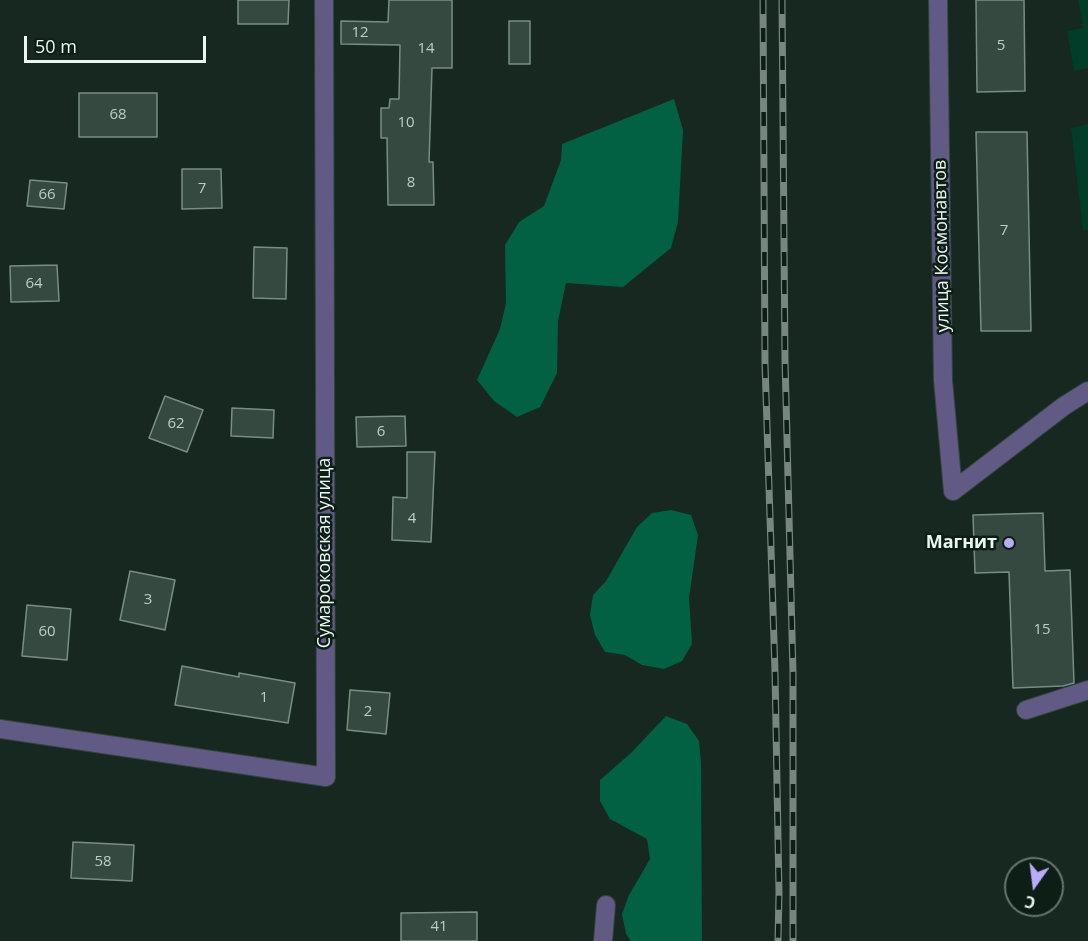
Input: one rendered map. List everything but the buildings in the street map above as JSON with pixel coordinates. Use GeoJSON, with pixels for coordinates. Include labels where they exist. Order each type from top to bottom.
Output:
{"type":"FeatureCollection","features":[{"type":"Feature","properties":{"kind":"street","name":"Сумароковская улица"},"geometry":{"type":"LineString","coordinates":[[0,729],[326,777],[324,0]]}},
{"type":"Feature","properties":{"kind":"street","name":"улица Космонавтов"},"geometry":{"type":"LineString","coordinates":[[938,0],[943,377],[953,491],[1064,406],[1088,391]]}},
{"type":"Feature","properties":{"kind":"street"},"geometry":{"type":"LineString","coordinates":[[1026,710],[1088,690]]}},
{"type":"Feature","properties":{"kind":"street"},"geometry":{"type":"LineString","coordinates":[[603,941],[606,905]]}},
{"type":"Feature","properties":{"kind":"green space"},"geometry":{"type":"Polygon","coordinates":[[[1078,0],[1088,0],[1088,68],[1074,71],[1067,31],[1083,28],[1078,0]]]}},
{"type":"Feature","properties":{"kind":"green space"},"geometry":{"type":"Polygon","coordinates":[[[674,99],[683,130],[678,222],[671,248],[623,287],[566,283],[558,321],[557,373],[540,407],[517,417],[494,401],[477,380],[500,329],[506,303],[505,245],[519,222],[544,206],[561,160],[562,144],[674,99]]]}},
{"type":"Feature","properties":{"kind":"green space"},"geometry":{"type":"Polygon","coordinates":[[[1088,124],[1088,230],[1083,230],[1071,128],[1088,124]]]}},
{"type":"Feature","properties":{"kind":"green space"},"geometry":{"type":"Polygon","coordinates":[[[671,510],[691,515],[698,535],[689,598],[692,644],[682,661],[664,669],[642,665],[625,655],[605,652],[595,635],[590,615],[593,595],[606,581],[637,527],[652,513],[671,510]]]}},
{"type":"Feature","properties":{"kind":"green space"},"geometry":{"type":"Polygon","coordinates":[[[666,716],[687,724],[699,741],[702,941],[631,941],[626,934],[622,914],[629,895],[650,859],[647,839],[610,819],[600,801],[600,780],[631,753],[666,716]]]}},
{"type":"Feature","properties":{"kind":"railway"},"geometry":{"type":"LineString","coordinates":[[763,0],[765,363],[775,672],[778,941]]}},
{"type":"Feature","properties":{"kind":"railway"},"geometry":{"type":"LineString","coordinates":[[782,0],[785,360],[793,673],[793,941]]}},
{"type":"Feature","properties":{"kind":"place","name":"Магнит"},"geometry":{"type":"Point","coordinates":[1009,543]}}]}
